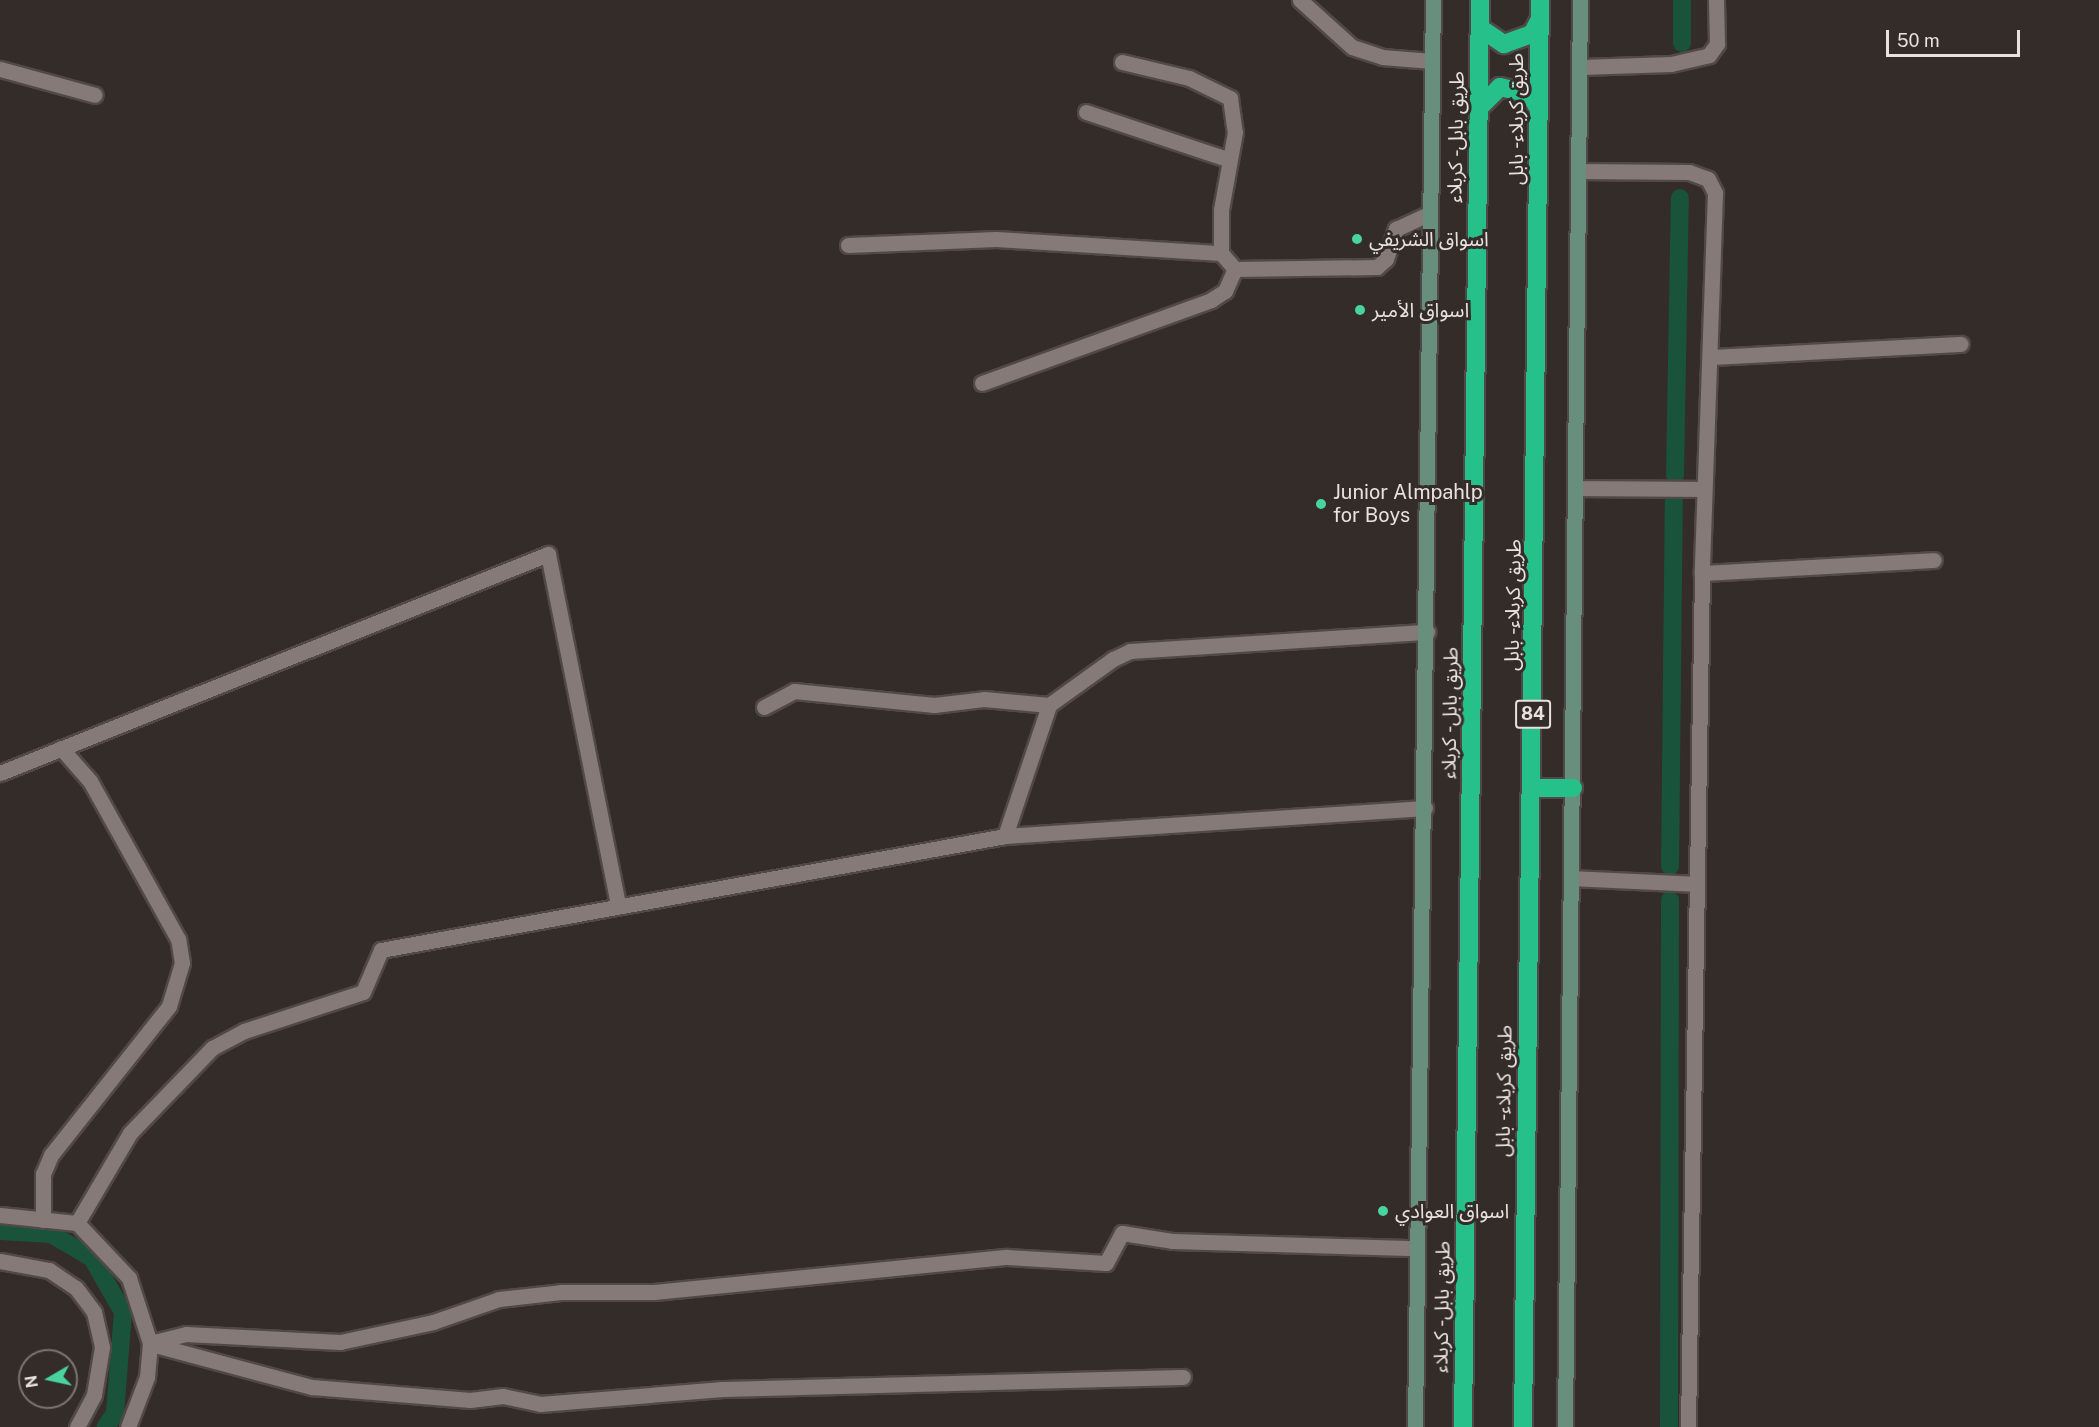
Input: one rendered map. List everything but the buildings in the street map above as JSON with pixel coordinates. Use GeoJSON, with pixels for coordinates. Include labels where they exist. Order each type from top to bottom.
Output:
{"type":"FeatureCollection","features":[{"type":"Feature","properties":{"kind":"highway","name":"طريق بابل - كربلاء"},"geometry":{"type":"LineString","coordinates":[[1463,1427],[1480,0]]}},
{"type":"Feature","properties":{"kind":"highway","name":"طريق كربلاء - بابل"},"geometry":{"type":"LineString","coordinates":[[1523,1427],[1540,0]]}},
{"type":"Feature","properties":{"kind":"highway"},"geometry":{"type":"LineString","coordinates":[[1480,28],[1504,44],[1532,34],[1539,21]]}},
{"type":"Feature","properties":{"kind":"highway"},"geometry":{"type":"LineString","coordinates":[[1478,109],[1487,95],[1516,87],[1539,108]]}},
{"type":"Feature","properties":{"kind":"highway"},"geometry":{"type":"LineString","coordinates":[[1532,788],[1573,789]]}},
{"type":"Feature","properties":{"kind":"main road"},"geometry":{"type":"LineString","coordinates":[[1415,1427],[1427,632],[1428,214],[1433,0]]}},
{"type":"Feature","properties":{"kind":"main road"},"geometry":{"type":"LineString","coordinates":[[1565,1427],[1580,0]]}},
{"type":"Feature","properties":{"kind":"street"},"geometry":{"type":"LineString","coordinates":[[1300,0],[1352,47],[1382,57],[1432,61]]}},
{"type":"Feature","properties":{"kind":"street"},"geometry":{"type":"LineString","coordinates":[[1580,67],[1671,64],[1709,55],[1717,45],[1716,0]]}},
{"type":"Feature","properties":{"kind":"street"},"geometry":{"type":"LineString","coordinates":[[1122,62],[1190,78],[1230,98],[1235,132],[1227,159],[1221,253],[1235,270]]}},
{"type":"Feature","properties":{"kind":"street"},"geometry":{"type":"LineString","coordinates":[[0,69],[95,95]]}},
{"type":"Feature","properties":{"kind":"street"},"geometry":{"type":"LineString","coordinates":[[1086,112],[1227,159]]}},
{"type":"Feature","properties":{"kind":"street"},"geometry":{"type":"LineString","coordinates":[[1579,171],[1689,172],[1708,180],[1716,208],[1701,573],[1688,1427]]}},
{"type":"Feature","properties":{"kind":"street"},"geometry":{"type":"LineString","coordinates":[[1235,270],[1377,267],[1386,259],[1396,229],[1428,214]]}},
{"type":"Feature","properties":{"kind":"street"},"geometry":{"type":"LineString","coordinates":[[848,246],[996,239],[1221,253]]}},
{"type":"Feature","properties":{"kind":"street"},"geometry":{"type":"LineString","coordinates":[[982,383],[1211,300],[1226,291],[1235,270]]}},
{"type":"Feature","properties":{"kind":"street"},"geometry":{"type":"LineString","coordinates":[[1710,357],[1961,344]]}},
{"type":"Feature","properties":{"kind":"street"},"geometry":{"type":"LineString","coordinates":[[1575,488],[1704,489]]}},
{"type":"Feature","properties":{"kind":"street"},"geometry":{"type":"LineString","coordinates":[[0,773],[548,554],[618,903]]}},
{"type":"Feature","properties":{"kind":"street"},"geometry":{"type":"LineString","coordinates":[[1701,573],[1934,560]]}},
{"type":"Feature","properties":{"kind":"street"},"geometry":{"type":"LineString","coordinates":[[1005,836],[1049,705],[1130,651],[1427,632]]}},
{"type":"Feature","properties":{"kind":"street"},"geometry":{"type":"LineString","coordinates":[[764,707],[794,691],[934,705],[984,699],[1049,705]]}},
{"type":"Feature","properties":{"kind":"street"},"geometry":{"type":"LineString","coordinates":[[42,1220],[43,1173],[51,1155],[169,1006],[182,963],[178,939],[90,781],[61,748]]}},
{"type":"Feature","properties":{"kind":"street"},"geometry":{"type":"LineString","coordinates":[[77,1223],[130,1133],[212,1048],[244,1031],[363,992],[381,950],[618,903],[1005,836],[1425,808]]}},
{"type":"Feature","properties":{"kind":"street"},"geometry":{"type":"LineString","coordinates":[[1572,878],[1697,884]]}},
{"type":"Feature","properties":{"kind":"street"},"geometry":{"type":"LineString","coordinates":[[0,1215],[77,1223],[129,1278],[150,1343],[147,1377],[128,1427]]}},
{"type":"Feature","properties":{"kind":"street"},"geometry":{"type":"LineString","coordinates":[[150,1343],[186,1334],[340,1342],[433,1322],[499,1299],[561,1292],[654,1292],[1007,1257],[1106,1263],[1122,1233],[1173,1241],[1416,1248]]}},
{"type":"Feature","properties":{"kind":"street"},"geometry":{"type":"LineString","coordinates":[[0,1261],[49,1270],[76,1288],[94,1312],[102,1347],[94,1395],[77,1427]]}},
{"type":"Feature","properties":{"kind":"street"},"geometry":{"type":"LineString","coordinates":[[150,1343],[312,1387],[470,1400],[504,1396],[540,1404],[722,1389],[1183,1377]]}},
{"type":"Feature","properties":{"kind":"waterway"},"geometry":{"type":"LineString","coordinates":[[1682,0],[1682,43]]}},
{"type":"Feature","properties":{"kind":"waterway"},"geometry":{"type":"LineString","coordinates":[[1675,475],[1680,198]]}},
{"type":"Feature","properties":{"kind":"waterway"},"geometry":{"type":"LineString","coordinates":[[1670,866],[1674,500]]}},
{"type":"Feature","properties":{"kind":"waterway"},"geometry":{"type":"LineString","coordinates":[[1669,1427],[1670,900]]}},
{"type":"Feature","properties":{"kind":"waterway"},"geometry":{"type":"LineString","coordinates":[[0,1231],[51,1234],[92,1258],[123,1312],[115,1413],[106,1427]]}},
{"type":"Feature","properties":{"kind":"place","name":"اسواق الشريفي"},"geometry":{"type":"Point","coordinates":[1357,239]}},
{"type":"Feature","properties":{"kind":"place","name":"اسواق الأمير"},"geometry":{"type":"Point","coordinates":[1360,310]}},
{"type":"Feature","properties":{"kind":"place","name":"Junior Almpahlp for Boys"},"geometry":{"type":"Point","coordinates":[1321,504]}},
{"type":"Feature","properties":{"kind":"place","name":"اسواق العوادي"},"geometry":{"type":"Point","coordinates":[1383,1211]}}]}
